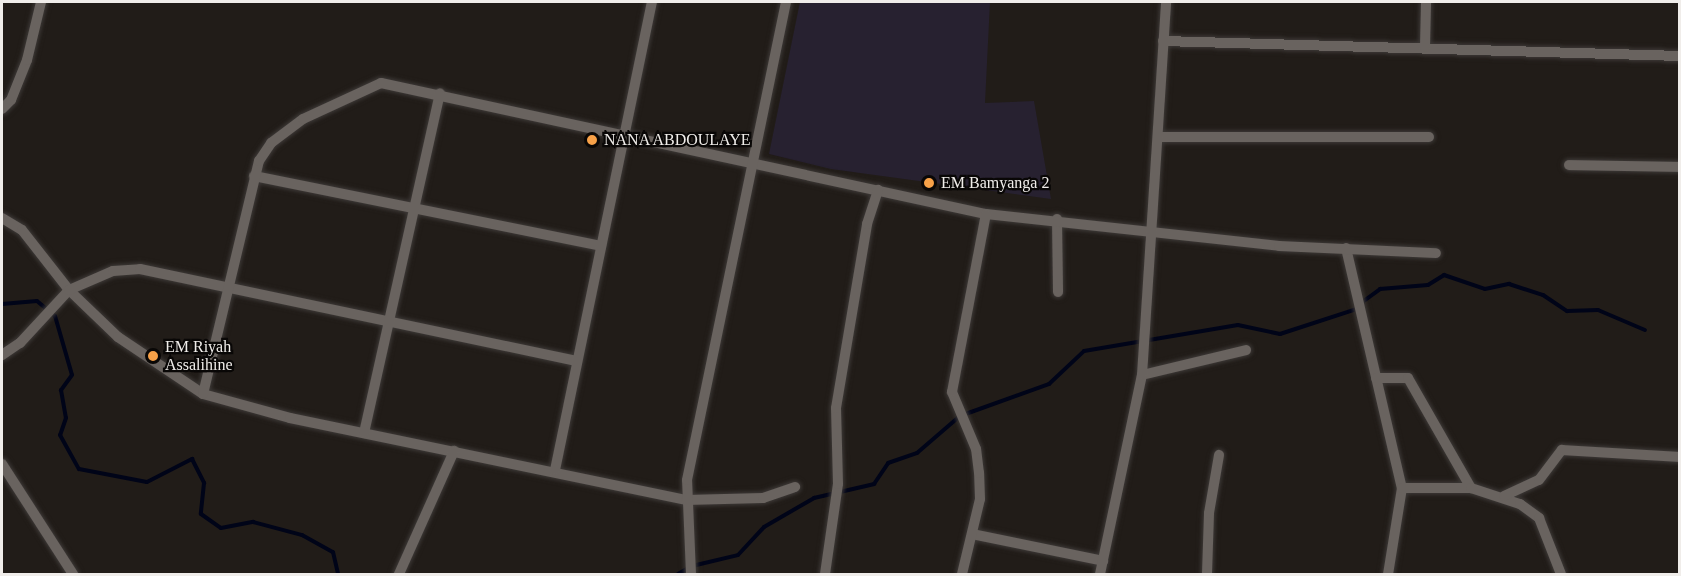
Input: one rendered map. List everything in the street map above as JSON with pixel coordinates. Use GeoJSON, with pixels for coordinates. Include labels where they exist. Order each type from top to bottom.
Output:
{"type":"FeatureCollection","features":[{"type":"Feature","properties":{"kind":"street"},"geometry":{"type":"LineString","coordinates":[[2,109],[12,100],[27,60],[41,2]]}},
{"type":"Feature","properties":{"kind":"street"},"geometry":{"type":"LineString","coordinates":[[555,470],[575,361],[626,135],[652,2]]}},
{"type":"Feature","properties":{"kind":"street"},"geometry":{"type":"LineString","coordinates":[[691,574],[686,500],[749,163],[786,2]]}},
{"type":"Feature","properties":{"kind":"street"},"geometry":{"type":"LineString","coordinates":[[1100,574],[1142,375],[1166,2]]}},
{"type":"Feature","properties":{"kind":"street"},"geometry":{"type":"LineString","coordinates":[[1425,47],[1426,2]]}},
{"type":"Feature","properties":{"kind":"street"},"geometry":{"type":"LineString","coordinates":[[1163,41],[1680,56]]}},
{"type":"Feature","properties":{"kind":"street"},"geometry":{"type":"LineString","coordinates":[[203,394],[230,291],[254,176],[271,143],[348,95],[381,83],[440,93],[986,214],[1346,248],[1436,253]]}},
{"type":"Feature","properties":{"kind":"street"},"geometry":{"type":"LineString","coordinates":[[364,433],[416,209],[440,93]]}},
{"type":"Feature","properties":{"kind":"street"},"geometry":{"type":"LineString","coordinates":[[1159,137],[1429,136]]}},
{"type":"Feature","properties":{"kind":"street"},"geometry":{"type":"LineString","coordinates":[[1569,165],[1680,167]]}},
{"type":"Feature","properties":{"kind":"street"},"geometry":{"type":"LineString","coordinates":[[254,176],[601,246]]}},
{"type":"Feature","properties":{"kind":"street"},"geometry":{"type":"LineString","coordinates":[[825,574],[838,484],[836,408],[867,224],[878,190]]}},
{"type":"Feature","properties":{"kind":"street"},"geometry":{"type":"LineString","coordinates":[[962,574],[972,534],[980,473],[976,449],[955,409],[952,392],[986,214]]}},
{"type":"Feature","properties":{"kind":"street"},"geometry":{"type":"LineString","coordinates":[[2,218],[22,230],[69,290],[118,337],[203,394],[364,433],[555,470],[686,500],[763,498],[795,487]]}},
{"type":"Feature","properties":{"kind":"street"},"geometry":{"type":"LineString","coordinates":[[1057,219],[1058,292]]}},
{"type":"Feature","properties":{"kind":"street"},"geometry":{"type":"LineString","coordinates":[[1346,248],[1402,488],[1388,574]]}},
{"type":"Feature","properties":{"kind":"street"},"geometry":{"type":"LineString","coordinates":[[2,355],[46,318],[69,290],[113,271],[140,269],[230,291],[389,321],[575,361]]}},
{"type":"Feature","properties":{"kind":"street"},"geometry":{"type":"LineString","coordinates":[[1142,375],[1246,350]]}},
{"type":"Feature","properties":{"kind":"street"},"geometry":{"type":"LineString","coordinates":[[1376,378],[1408,378],[1471,488]]}},
{"type":"Feature","properties":{"kind":"street"},"geometry":{"type":"LineString","coordinates":[[1504,496],[1539,480],[1562,450],[1680,457]]}},
{"type":"Feature","properties":{"kind":"street"},"geometry":{"type":"LineString","coordinates":[[399,574],[454,451]]}},
{"type":"Feature","properties":{"kind":"street"},"geometry":{"type":"LineString","coordinates":[[1207,574],[1209,513],[1219,455]]}},
{"type":"Feature","properties":{"kind":"street"},"geometry":{"type":"LineString","coordinates":[[2,464],[73,574]]}},
{"type":"Feature","properties":{"kind":"street"},"geometry":{"type":"LineString","coordinates":[[1402,488],[1471,488],[1504,496],[1539,518],[1561,574]]}},
{"type":"Feature","properties":{"kind":"street"},"geometry":{"type":"LineString","coordinates":[[972,534],[1103,561]]}},
{"type":"Feature","properties":{"kind":"shaded area"},"geometry":{"type":"Polygon","coordinates":[[[800,2],[990,2],[985,103],[1034,101],[1051,199],[831,169],[769,154],[800,2]]]}},
{"type":"Feature","properties":{"kind":"waterway"},"geometry":{"type":"LineString","coordinates":[[1361,303],[1380,289],[1428,285],[1444,275],[1485,289],[1509,284],[1543,295],[1567,311],[1598,310],[1645,330]]}},
{"type":"Feature","properties":{"kind":"waterway"},"geometry":{"type":"LineString","coordinates":[[2,304],[37,301],[55,316],[72,375],[61,390],[66,418],[60,435],[79,469],[147,482],[192,459],[204,483],[201,514],[221,528],[253,522],[302,535],[333,552],[338,574]]}},
{"type":"Feature","properties":{"kind":"waterway"},"geometry":{"type":"LineString","coordinates":[[678,574],[692,566],[738,555],[764,527],[814,498],[874,484],[888,463],[917,453],[960,416],[1049,384],[1084,351],[1238,325],[1280,334],[1357,309]]}},
{"type":"Feature","properties":{"kind":"place","name":"NANA ABDOULAYE"},"geometry":{"type":"Point","coordinates":[592,140]}},
{"type":"Feature","properties":{"kind":"place","name":"EM Bamyanga 2"},"geometry":{"type":"Point","coordinates":[929,183]}},
{"type":"Feature","properties":{"kind":"place","name":"EM Riyah Assalihine"},"geometry":{"type":"Point","coordinates":[153,356]}}]}
